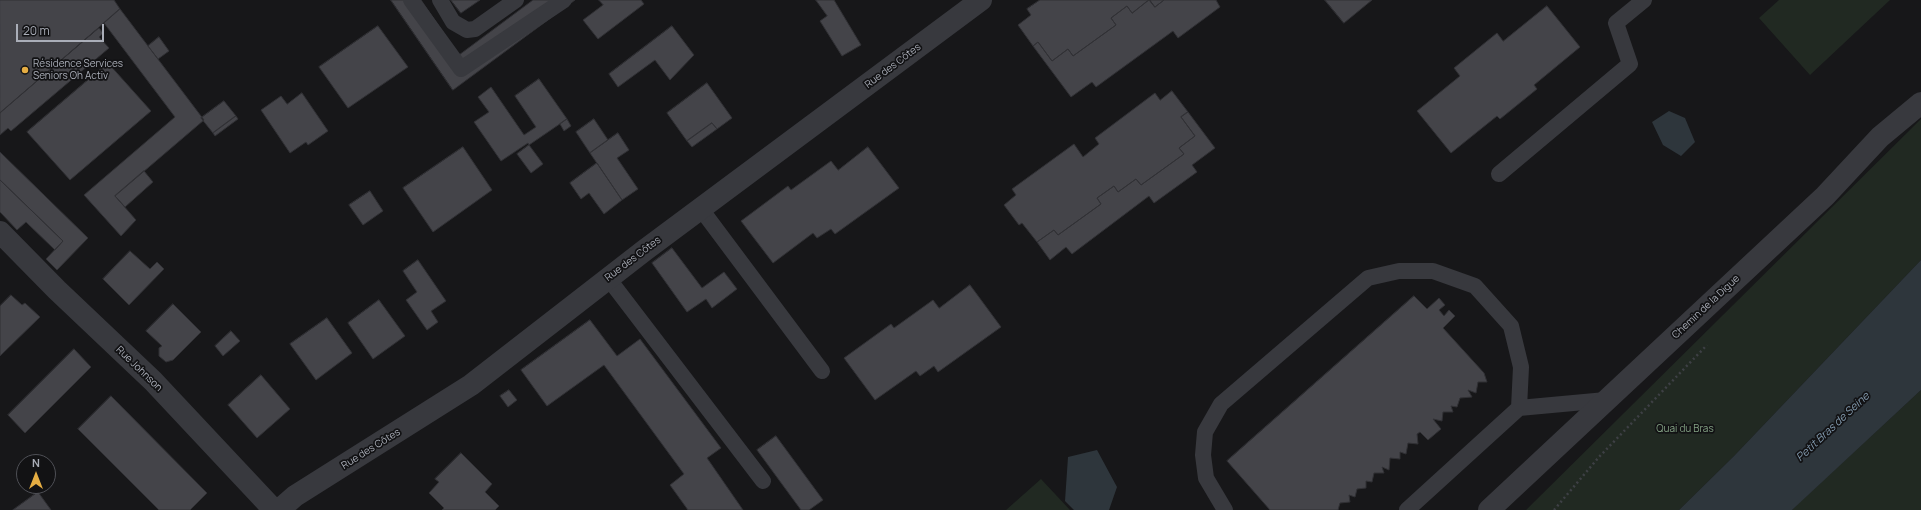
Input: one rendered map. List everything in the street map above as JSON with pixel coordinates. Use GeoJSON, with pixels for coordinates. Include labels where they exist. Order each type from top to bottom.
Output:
{"type":"FeatureCollection","features":[{"type":"Feature","properties":{"kind":"street","name":"Rue des Côtes"},"geometry":{"type":"LineString","coordinates":[[279,510],[295,496],[471,385],[608,278],[981,0]]}},
{"type":"Feature","properties":{"kind":"street","name":"Chemin de la Digue"},"geometry":{"type":"LineString","coordinates":[[1489,510],[1825,196],[1880,137],[1921,103]]}},
{"type":"Feature","properties":{"kind":"street","name":"Rue Johnson"},"geometry":{"type":"LineString","coordinates":[[0,232],[57,290],[153,381],[274,510]]}},
{"type":"Feature","properties":{"kind":"lane"},"geometry":{"type":"LineString","coordinates":[[412,0],[461,69],[564,0]]}},
{"type":"Feature","properties":{"kind":"lane"},"geometry":{"type":"LineString","coordinates":[[440,0],[453,22],[467,30],[475,29],[516,0]]}},
{"type":"Feature","properties":{"kind":"lane"},"geometry":{"type":"LineString","coordinates":[[1500,174],[1630,64],[1616,23],[1644,0]]}},
{"type":"Feature","properties":{"kind":"lane"},"geometry":{"type":"LineString","coordinates":[[701,209],[822,371]]}},
{"type":"Feature","properties":{"kind":"lane"},"geometry":{"type":"LineString","coordinates":[[1225,510],[1206,478],[1203,455],[1205,432],[1221,404],[1368,278],[1399,271],[1433,271],[1475,286],[1511,326],[1521,367],[1519,408]]}},
{"type":"Feature","properties":{"kind":"lane"},"geometry":{"type":"LineString","coordinates":[[608,278],[763,481]]}},
{"type":"Feature","properties":{"kind":"lane"},"geometry":{"type":"LineString","coordinates":[[1408,510],[1519,408],[1606,400]]}},
{"type":"Feature","properties":{"kind":"path"},"geometry":{"type":"LineString","coordinates":[[1554,510],[1599,458],[1707,345]]}},
{"type":"Feature","properties":{"kind":"green space"},"geometry":{"type":"Polygon","coordinates":[[[1779,0],[1890,0],[1810,75],[1759,18],[1779,0]]]}},
{"type":"Feature","properties":{"kind":"green space","name":"Quai du Bras"},"geometry":{"type":"Polygon","coordinates":[[[1921,119],[1921,260],[1734,456],[1679,510],[1526,510],[1921,119]]]}},
{"type":"Feature","properties":{"kind":"green space"},"geometry":{"type":"Polygon","coordinates":[[[1921,390],[1921,510],[1792,510],[1799,503],[1921,390]]]}},
{"type":"Feature","properties":{"kind":"green space"},"geometry":{"type":"Polygon","coordinates":[[[1041,479],[1070,510],[1006,510],[1041,479]]]}},
{"type":"Feature","properties":{"kind":"water"},"geometry":{"type":"Polygon","coordinates":[[[1669,111],[1685,118],[1695,142],[1681,156],[1663,145],[1652,122],[1669,111]]]}},
{"type":"Feature","properties":{"kind":"water","name":"Petit Bras de Seine"},"geometry":{"type":"Polygon","coordinates":[[[1921,260],[1921,390],[1792,510],[1679,510],[1734,456],[1921,260]]]}},
{"type":"Feature","properties":{"kind":"water"},"geometry":{"type":"Polygon","coordinates":[[[1097,450],[1117,487],[1109,510],[1074,510],[1065,501],[1068,457],[1097,450]]]}},
{"type":"Feature","properties":{"kind":"building","name":"Résidence Services Seniors Oh Activ"},"geometry":{"type":"Polygon","coordinates":[[[0,0],[114,0],[120,9],[0,113],[0,0]]]}},
{"type":"Feature","properties":{"kind":"building"},"geometry":{"type":"Polygon","coordinates":[[[391,0],[421,0],[459,55],[533,0],[575,0],[453,90],[391,0]]]}},
{"type":"Feature","properties":{"kind":"building"},"geometry":{"type":"Polygon","coordinates":[[[451,0],[480,0],[461,13],[451,0]]]}},
{"type":"Feature","properties":{"kind":"building"},"geometry":{"type":"Polygon","coordinates":[[[599,0],[641,0],[644,4],[598,39],[583,20],[603,5],[599,0]]]}},
{"type":"Feature","properties":{"kind":"building"},"geometry":{"type":"Polygon","coordinates":[[[816,0],[834,0],[861,45],[842,56],[820,21],[827,16],[816,0]]]}},
{"type":"Feature","properties":{"kind":"building"},"geometry":{"type":"Polygon","coordinates":[[[1040,0],[1149,0],[1132,13],[1127,6],[1111,18],[1116,25],[1073,56],[1068,49],[1052,61],[1038,42],[1033,46],[1018,25],[1031,15],[1027,9],[1040,0]]]}},
{"type":"Feature","properties":{"kind":"building"},"geometry":{"type":"Polygon","coordinates":[[[1149,0],[1155,7],[1164,0],[1216,0],[1220,7],[1178,38],[1173,31],[1096,87],[1092,82],[1071,97],[1033,46],[1038,42],[1052,61],[1068,49],[1073,56],[1116,25],[1111,18],[1127,6],[1132,13],[1149,0]]]}},
{"type":"Feature","properties":{"kind":"building"},"geometry":{"type":"Polygon","coordinates":[[[1150,0],[1164,0],[1155,7],[1150,0]]]}},
{"type":"Feature","properties":{"kind":"building"},"geometry":{"type":"Polygon","coordinates":[[[1325,0],[1372,0],[1344,23],[1325,0]]]}},
{"type":"Feature","properties":{"kind":"building"},"geometry":{"type":"Polygon","coordinates":[[[1547,6],[1580,47],[1534,85],[1537,89],[1500,119],[1497,116],[1451,153],[1417,111],[1460,76],[1454,68],[1497,33],[1503,41],[1547,6]]]}},
{"type":"Feature","properties":{"kind":"building"},"geometry":{"type":"Polygon","coordinates":[[[120,9],[204,120],[115,196],[136,220],[121,236],[84,195],[175,117],[104,23],[120,9]]]}},
{"type":"Feature","properties":{"kind":"building"},"geometry":{"type":"Polygon","coordinates":[[[378,26],[408,67],[348,108],[319,67],[378,26]]]}},
{"type":"Feature","properties":{"kind":"building"},"geometry":{"type":"Polygon","coordinates":[[[672,26],[694,55],[670,80],[655,60],[618,87],[609,74],[672,26]]]}},
{"type":"Feature","properties":{"kind":"building"},"geometry":{"type":"Polygon","coordinates":[[[99,28],[103,33],[99,37],[109,48],[11,131],[8,128],[0,135],[0,113],[99,28]]]}},
{"type":"Feature","properties":{"kind":"building"},"geometry":{"type":"Polygon","coordinates":[[[159,37],[169,51],[158,59],[148,46],[159,37]]]}},
{"type":"Feature","properties":{"kind":"building"},"geometry":{"type":"Polygon","coordinates":[[[108,63],[151,111],[70,180],[27,132],[108,63]]]}},
{"type":"Feature","properties":{"kind":"building"},"geometry":{"type":"Polygon","coordinates":[[[539,79],[567,119],[529,145],[528,143],[501,161],[474,122],[489,112],[478,97],[491,87],[524,135],[536,127],[515,96],[539,79]]]}},
{"type":"Feature","properties":{"kind":"building"},"geometry":{"type":"Polygon","coordinates":[[[707,83],[732,118],[717,129],[712,123],[687,141],[667,113],[707,83]]]}},
{"type":"Feature","properties":{"kind":"building"},"geometry":{"type":"Polygon","coordinates":[[[1172,91],[1188,112],[1181,117],[1195,136],[1179,148],[1184,154],[1141,185],[1136,179],[1118,192],[1114,186],[1097,198],[1101,204],[1058,235],[1054,230],[1037,242],[1022,223],[1019,225],[1004,205],[1016,195],[1012,189],[1074,144],[1083,157],[1099,144],[1095,138],[1155,93],[1160,100],[1172,91]]]}},
{"type":"Feature","properties":{"kind":"building"},"geometry":{"type":"Polygon","coordinates":[[[302,93],[328,131],[308,145],[306,142],[290,153],[261,110],[281,96],[287,104],[302,93]]]}},
{"type":"Feature","properties":{"kind":"building"},"geometry":{"type":"Polygon","coordinates":[[[224,101],[236,116],[213,133],[201,118],[224,101]]]}},
{"type":"Feature","properties":{"kind":"building"},"geometry":{"type":"Polygon","coordinates":[[[1188,112],[1215,148],[1192,165],[1197,172],[1154,203],[1149,196],[1072,254],[1066,247],[1050,260],[1037,242],[1054,230],[1058,235],[1101,204],[1097,198],[1114,186],[1118,192],[1136,179],[1141,185],[1184,154],[1179,148],[1195,136],[1181,117],[1188,112]]]}},
{"type":"Feature","properties":{"kind":"building"},"geometry":{"type":"Polygon","coordinates":[[[236,116],[238,119],[215,136],[213,133],[236,116]]]}},
{"type":"Feature","properties":{"kind":"building"},"geometry":{"type":"Polygon","coordinates":[[[567,119],[571,126],[564,131],[560,124],[567,119]]]}},
{"type":"Feature","properties":{"kind":"building"},"geometry":{"type":"Polygon","coordinates":[[[594,119],[608,140],[590,153],[576,132],[594,119]]]}},
{"type":"Feature","properties":{"kind":"building"},"geometry":{"type":"Polygon","coordinates":[[[712,123],[717,129],[692,147],[687,141],[712,123]]]}},
{"type":"Feature","properties":{"kind":"building"},"geometry":{"type":"Polygon","coordinates":[[[618,133],[629,150],[617,158],[638,189],[622,200],[590,153],[618,133]]]}},
{"type":"Feature","properties":{"kind":"building"},"geometry":{"type":"Polygon","coordinates":[[[529,145],[543,164],[531,173],[517,154],[529,145]]]}},
{"type":"Feature","properties":{"kind":"building"},"geometry":{"type":"Polygon","coordinates":[[[463,147],[492,190],[433,232],[403,188],[463,147]]]}},
{"type":"Feature","properties":{"kind":"building"},"geometry":{"type":"Polygon","coordinates":[[[868,147],[899,188],[835,234],[831,229],[817,238],[813,233],[773,263],[741,221],[788,186],[791,190],[831,161],[838,170],[868,147]]]}},
{"type":"Feature","properties":{"kind":"building"},"geometry":{"type":"Polygon","coordinates":[[[0,152],[88,238],[57,270],[46,259],[63,241],[0,180],[0,152]]]}},
{"type":"Feature","properties":{"kind":"building"},"geometry":{"type":"Polygon","coordinates":[[[597,163],[622,200],[604,214],[589,193],[581,199],[570,183],[597,163]]]}},
{"type":"Feature","properties":{"kind":"building"},"geometry":{"type":"Polygon","coordinates":[[[144,171],[153,182],[125,207],[115,196],[144,171]]]}},
{"type":"Feature","properties":{"kind":"building"},"geometry":{"type":"Polygon","coordinates":[[[0,180],[63,241],[55,250],[26,222],[17,230],[0,212],[0,180]]]}},
{"type":"Feature","properties":{"kind":"building"},"geometry":{"type":"Polygon","coordinates":[[[370,191],[383,211],[363,225],[349,205],[370,191]]]}},
{"type":"Feature","properties":{"kind":"building"},"geometry":{"type":"Polygon","coordinates":[[[672,248],[702,288],[724,272],[737,289],[712,308],[706,299],[687,312],[652,263],[672,248]]]}},
{"type":"Feature","properties":{"kind":"building"},"geometry":{"type":"Polygon","coordinates":[[[130,251],[150,269],[157,262],[164,269],[129,305],[103,279],[130,251]]]}},
{"type":"Feature","properties":{"kind":"building"},"geometry":{"type":"Polygon","coordinates":[[[418,260],[446,301],[431,311],[438,322],[427,330],[406,300],[417,292],[403,271],[418,260]]]}},
{"type":"Feature","properties":{"kind":"building"},"geometry":{"type":"Polygon","coordinates":[[[970,285],[1001,327],[938,372],[934,366],[920,376],[916,371],[875,400],[844,358],[891,324],[894,328],[933,300],[939,308],[970,285]]]}},
{"type":"Feature","properties":{"kind":"building"},"geometry":{"type":"Polygon","coordinates":[[[11,295],[22,305],[25,303],[40,317],[0,356],[0,306],[11,295]]]}},
{"type":"Feature","properties":{"kind":"building"},"geometry":{"type":"Polygon","coordinates":[[[1414,296],[1427,309],[1439,298],[1445,305],[1439,310],[1444,316],[1449,310],[1455,316],[1443,328],[1484,373],[1487,382],[1478,382],[1476,393],[1468,390],[1472,397],[1460,398],[1457,407],[1451,406],[1453,412],[1443,412],[1442,421],[1433,419],[1441,429],[1428,440],[1420,432],[1417,434],[1418,444],[1408,443],[1406,454],[1400,452],[1400,459],[1390,458],[1389,470],[1382,467],[1384,473],[1374,473],[1372,482],[1366,481],[1366,488],[1357,489],[1355,497],[1349,495],[1350,502],[1340,503],[1338,510],[1270,510],[1227,461],[1414,296]]]}},
{"type":"Feature","properties":{"kind":"building"},"geometry":{"type":"Polygon","coordinates":[[[379,300],[405,336],[373,359],[348,323],[379,300]]]}},
{"type":"Feature","properties":{"kind":"building"},"geometry":{"type":"Polygon","coordinates":[[[173,304],[201,332],[173,360],[166,362],[159,356],[159,348],[162,346],[146,331],[173,304]]]}},
{"type":"Feature","properties":{"kind":"building"},"geometry":{"type":"Polygon","coordinates":[[[327,318],[352,353],[316,380],[290,344],[327,318]]]}},
{"type":"Feature","properties":{"kind":"building"},"geometry":{"type":"Polygon","coordinates":[[[590,320],[617,356],[640,339],[721,448],[707,458],[743,510],[688,510],[670,485],[684,474],[604,365],[547,406],[521,370],[590,320]]]}},
{"type":"Feature","properties":{"kind":"building"},"geometry":{"type":"Polygon","coordinates":[[[231,331],[240,341],[223,356],[215,346],[231,331]]]}},
{"type":"Feature","properties":{"kind":"building"},"geometry":{"type":"Polygon","coordinates":[[[74,349],[91,367],[25,433],[8,415],[74,349]]]}},
{"type":"Feature","properties":{"kind":"building"},"geometry":{"type":"Polygon","coordinates":[[[261,375],[290,409],[257,438],[228,405],[261,375]]]}},
{"type":"Feature","properties":{"kind":"building"},"geometry":{"type":"Polygon","coordinates":[[[509,390],[517,400],[508,407],[500,396],[509,390]]]}},
{"type":"Feature","properties":{"kind":"building"},"geometry":{"type":"Polygon","coordinates":[[[111,396],[207,493],[190,510],[159,510],[78,429],[111,396]]]}},
{"type":"Feature","properties":{"kind":"building"},"geometry":{"type":"Polygon","coordinates":[[[776,436],[823,500],[809,510],[801,510],[757,450],[776,436]]]}},
{"type":"Feature","properties":{"kind":"building"},"geometry":{"type":"Polygon","coordinates":[[[461,453],[492,484],[485,492],[499,506],[495,510],[442,510],[444,508],[429,493],[439,482],[435,479],[461,453]]]}},
{"type":"Feature","properties":{"kind":"building"},"geometry":{"type":"Polygon","coordinates":[[[35,494],[39,494],[51,510],[13,510],[35,494]]]}},
{"type":"Feature","properties":{"kind":"place","name":"Résidence Services Seniors Oh Activ"},"geometry":{"type":"Point","coordinates":[25,70]}}]}
